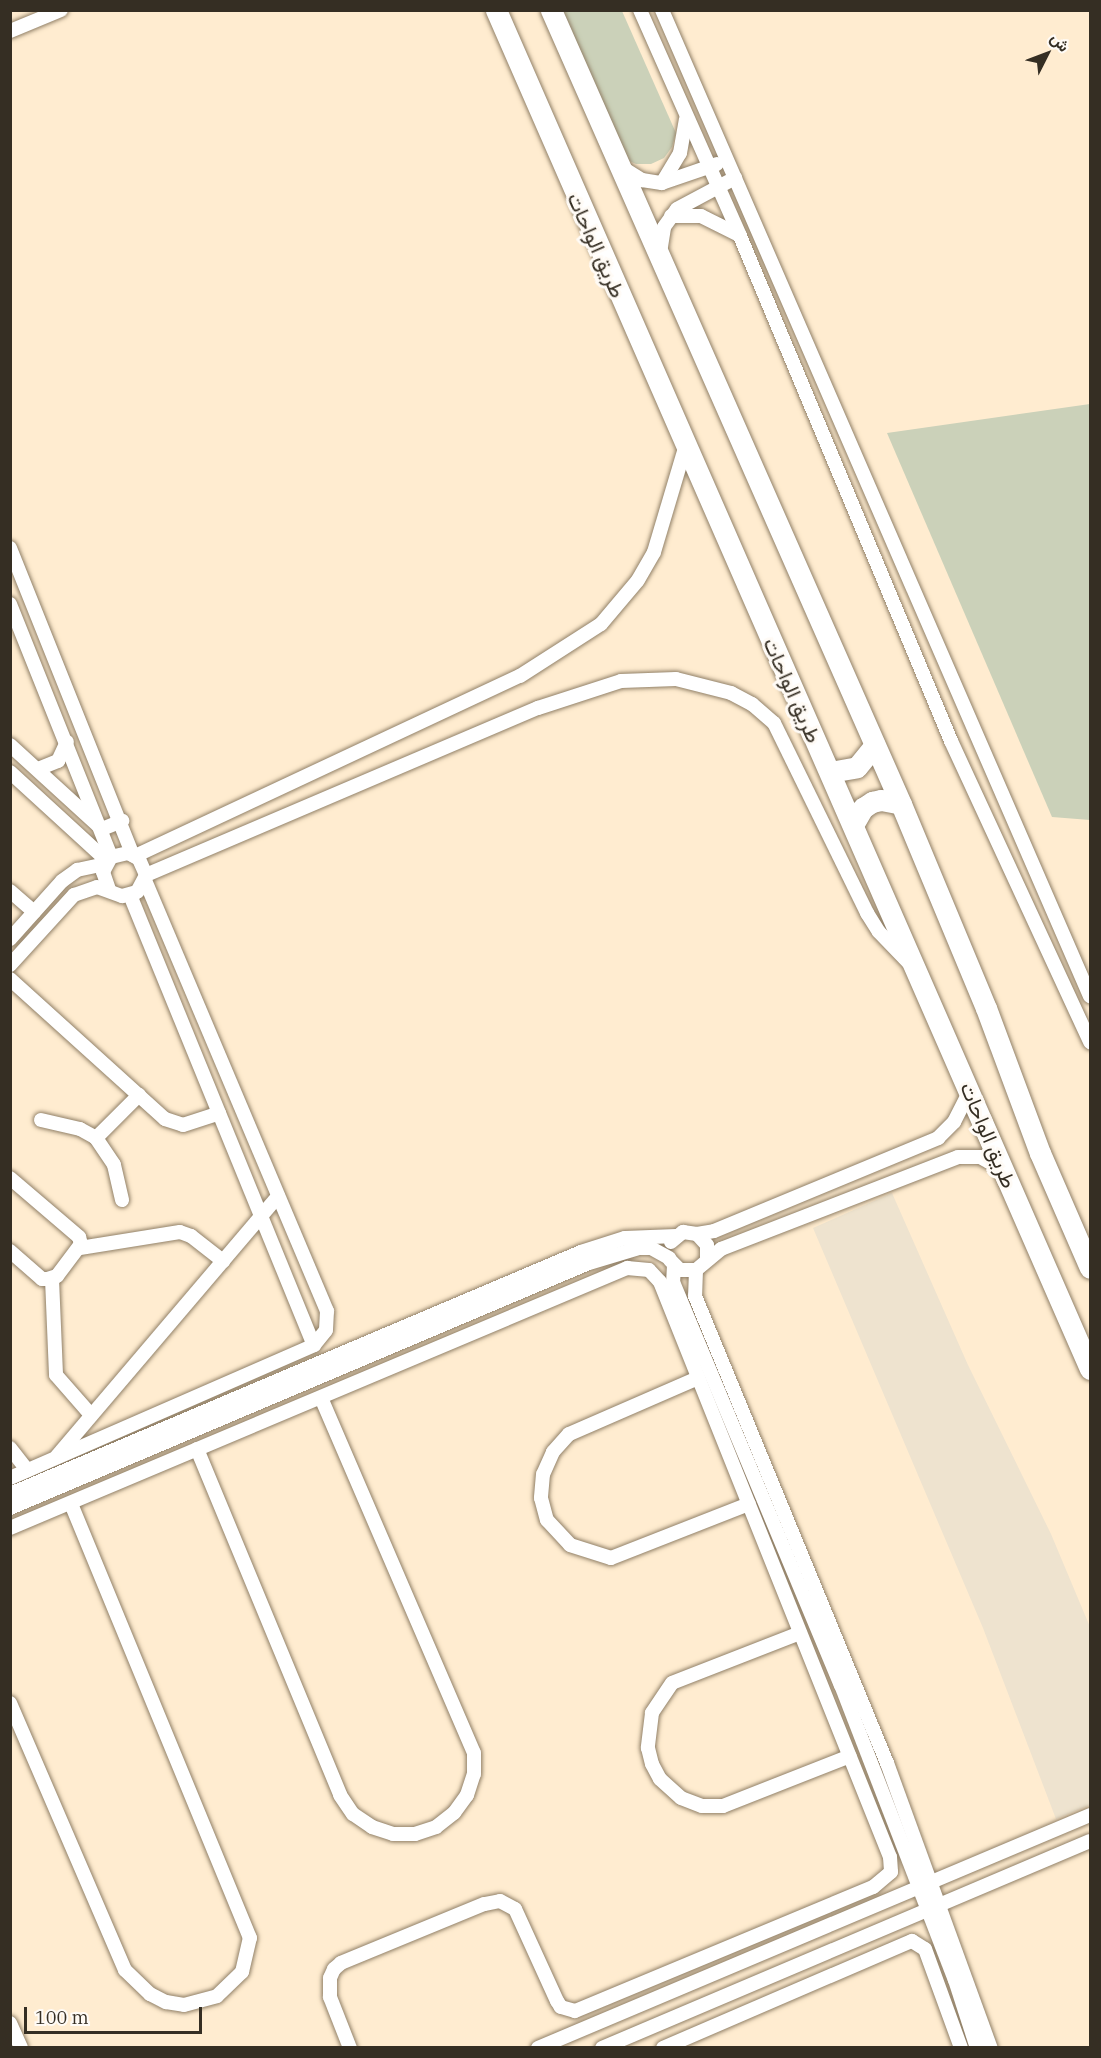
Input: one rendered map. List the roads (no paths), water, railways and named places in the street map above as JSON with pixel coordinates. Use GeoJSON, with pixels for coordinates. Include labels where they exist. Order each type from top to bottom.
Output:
{"type":"FeatureCollection","features":[{"type":"Feature","properties":{"kind":"highway","name":"طريق الواحات"},"geometry":{"type":"LineString","coordinates":[[551,10],[901,804],[986,1008],[1040,1153],[1090,1268]]}},
{"type":"Feature","properties":{"kind":"highway","name":"طريق الواحات"},"geometry":{"type":"LineString","coordinates":[[496,13],[685,448],[970,1090],[1090,1369]]}},
{"type":"Feature","properties":{"kind":"highway"},"geometry":{"type":"LineString","coordinates":[[830,772],[857,767],[875,745]]}},
{"type":"Feature","properties":{"kind":"highway"},"geometry":{"type":"LineString","coordinates":[[853,825],[863,807],[872,802],[881,800],[901,804]]}},
{"type":"Feature","properties":{"kind":"street"},"geometry":{"type":"LineString","coordinates":[[10,31],[61,10]]}},
{"type":"Feature","properties":{"kind":"street"},"geometry":{"type":"LineString","coordinates":[[640,10],[740,236],[951,741],[1090,1042]]}},
{"type":"Feature","properties":{"kind":"street"},"geometry":{"type":"LineString","coordinates":[[662,10],[1090,996]]}},
{"type":"Feature","properties":{"kind":"street"},"geometry":{"type":"LineString","coordinates":[[662,183],[680,153],[686,118]]}},
{"type":"Feature","properties":{"kind":"street"},"geometry":{"type":"LineString","coordinates":[[618,164],[642,180],[662,183],[728,160]]}},
{"type":"Feature","properties":{"kind":"street"},"geometry":{"type":"LineString","coordinates":[[659,256],[662,234],[671,216],[685,203],[735,178]]}},
{"type":"Feature","properties":{"kind":"street"},"geometry":{"type":"LineString","coordinates":[[671,216],[701,216],[740,236]]}},
{"type":"Feature","properties":{"kind":"street"},"geometry":{"type":"LineString","coordinates":[[780,334],[799,325]]}},
{"type":"Feature","properties":{"kind":"street"},"geometry":{"type":"LineString","coordinates":[[792,363],[812,354]]}},
{"type":"Feature","properties":{"kind":"street"},"geometry":{"type":"LineString","coordinates":[[77,870],[108,861],[122,853],[134,855],[520,676],[601,624],[638,580],[654,552],[685,448]]}},
{"type":"Feature","properties":{"kind":"street"},"geometry":{"type":"LineString","coordinates":[[10,548],[134,855],[143,864],[145,878],[327,1311],[326,1330],[314,1345],[10,1478]]}},
{"type":"Feature","properties":{"kind":"street"},"geometry":{"type":"LineString","coordinates":[[10,604],[102,829],[108,861],[104,881],[109,889]]}},
{"type":"Feature","properties":{"kind":"street"},"geometry":{"type":"LineString","coordinates":[[16,618],[36,611]]}},
{"type":"Feature","properties":{"kind":"street"},"geometry":{"type":"LineString","coordinates":[[130,895],[145,878],[538,708],[621,681],[676,679],[731,693],[752,704],[774,723],[867,912],[879,932],[917,972]]}},
{"type":"Feature","properties":{"kind":"street"},"geometry":{"type":"LineString","coordinates":[[944,723],[968,712]]}},
{"type":"Feature","properties":{"kind":"street"},"geometry":{"type":"LineString","coordinates":[[951,741],[975,730]]}},
{"type":"Feature","properties":{"kind":"street"},"geometry":{"type":"LineString","coordinates":[[38,769],[58,761],[67,742]]}},
{"type":"Feature","properties":{"kind":"street"},"geometry":{"type":"LineString","coordinates":[[10,745],[102,829]]}},
{"type":"Feature","properties":{"kind":"street"},"geometry":{"type":"LineString","coordinates":[[10,772],[108,861]]}},
{"type":"Feature","properties":{"kind":"street"},"geometry":{"type":"LineString","coordinates":[[102,829],[122,821]]}},
{"type":"Feature","properties":{"kind":"street"},"geometry":{"type":"LineString","coordinates":[[10,939],[62,881],[77,870],[85,858],[80,837]]}},
{"type":"Feature","properties":{"kind":"street"},"geometry":{"type":"LineString","coordinates":[[62,881],[74,895]]}},
{"type":"Feature","properties":{"kind":"street"},"geometry":{"type":"LineString","coordinates":[[10,965],[74,895],[97,887],[130,895]]}},
{"type":"Feature","properties":{"kind":"street"},"geometry":{"type":"LineString","coordinates":[[10,891],[34,912]]}},
{"type":"Feature","properties":{"kind":"street"},"geometry":{"type":"LineString","coordinates":[[130,895],[314,1345]]}},
{"type":"Feature","properties":{"kind":"street"},"geometry":{"type":"LineString","coordinates":[[10,979],[173,1123],[190,1124],[219,1113]]}},
{"type":"Feature","properties":{"kind":"street"},"geometry":{"type":"LineString","coordinates":[[881,1766],[841,1685],[674,1282],[670,1242],[683,1232],[698,1234],[777,1205],[938,1138],[954,1122],[970,1090]]}},
{"type":"Feature","properties":{"kind":"street"},"geometry":{"type":"LineString","coordinates":[[96,1138],[139,1095]]}},
{"type":"Feature","properties":{"kind":"street"},"geometry":{"type":"LineString","coordinates":[[41,1120],[80,1129],[96,1138],[114,1165],[122,1200]]}},
{"type":"Feature","properties":{"kind":"street"},"geometry":{"type":"LineString","coordinates":[[984,2046],[881,1766],[695,1296],[696,1270],[707,1258],[785,1224],[958,1157],[980,1157],[1004,1170]]}},
{"type":"Feature","properties":{"kind":"street"},"geometry":{"type":"LineString","coordinates":[[10,1178],[79,1237],[80,1248]]}},
{"type":"Feature","properties":{"kind":"street"},"geometry":{"type":"LineString","coordinates":[[813,1190],[821,1210]]}},
{"type":"Feature","properties":{"kind":"street"},"geometry":{"type":"LineString","coordinates":[[56,1458],[278,1196]]}},
{"type":"Feature","properties":{"kind":"street"},"geometry":{"type":"LineString","coordinates":[[777,1205],[785,1224]]}},
{"type":"Feature","properties":{"kind":"street"},"geometry":{"type":"LineString","coordinates":[[91,1415],[56,1375],[52,1279],[80,1248],[180,1232],[222,1261]]}},
{"type":"Feature","properties":{"kind":"street"},"geometry":{"type":"LineString","coordinates":[[698,1234],[707,1245],[707,1258]]}},
{"type":"Feature","properties":{"kind":"street"},"geometry":{"type":"LineString","coordinates":[[568,2010],[888,1879],[891,1857],[660,1282],[649,1270],[634,1267],[15,1526],[11,1503],[581,1252],[625,1238],[676,1236]]}},
{"type":"Feature","properties":{"kind":"street"},"geometry":{"type":"LineString","coordinates":[[177,1431],[357,1362],[612,1255],[651,1248],[680,1270],[696,1270]]}},
{"type":"Feature","properties":{"kind":"street"},"geometry":{"type":"LineString","coordinates":[[10,1251],[42,1279],[52,1279]]}},
{"type":"Feature","properties":{"kind":"street"},"geometry":{"type":"LineString","coordinates":[[357,1362],[363,1379]]}},
{"type":"Feature","properties":{"kind":"street"},"geometry":{"type":"LineString","coordinates":[[698,1378],[569,1434],[553,1452],[543,1474],[541,1498],[547,1520],[570,1545],[611,1558],[749,1504]]}},
{"type":"Feature","properties":{"kind":"street"},"geometry":{"type":"LineString","coordinates":[[197,1449],[340,1796],[353,1814],[382,1830],[415,1834],[436,1827],[454,1813],[467,1795],[474,1774],[474,1753],[321,1397]]}},
{"type":"Feature","properties":{"kind":"street"},"geometry":{"type":"LineString","coordinates":[[724,1442],[738,1436]]}},
{"type":"Feature","properties":{"kind":"street"},"geometry":{"type":"LineString","coordinates":[[10,1448],[27,1470]]}},
{"type":"Feature","properties":{"kind":"street"},"geometry":{"type":"LineString","coordinates":[[10,1703],[125,1970],[150,1994],[166,2002],[201,2003],[217,1996],[242,1972],[250,1938],[71,1504]]}},
{"type":"Feature","properties":{"kind":"street"},"geometry":{"type":"LineString","coordinates":[[800,1633],[672,1683],[652,1713],[648,1748],[652,1764],[672,1791],[691,1803],[713,1807],[723,1806],[850,1756]]}},
{"type":"Feature","properties":{"kind":"street"},"geometry":{"type":"LineString","coordinates":[[824,1691],[841,1685]]}},
{"type":"Feature","properties":{"kind":"street"},"geometry":{"type":"LineString","coordinates":[[538,2048],[927,1887],[1090,1815]]}},
{"type":"Feature","properties":{"kind":"street"},"geometry":{"type":"LineString","coordinates":[[602,2048],[935,1909],[1090,1841]]}},
{"type":"Feature","properties":{"kind":"street"},"geometry":{"type":"LineString","coordinates":[[350,2048],[330,1997],[330,1978],[334,1969],[383,1945],[493,1901],[510,1905],[522,1917],[557,2001],[568,2010],[577,2031]]}},
{"type":"Feature","properties":{"kind":"street"},"geometry":{"type":"LineString","coordinates":[[663,2048],[912,1941],[925,1948],[962,2048]]}},
{"type":"Feature","properties":{"kind":"street"},"geometry":{"type":"LineString","coordinates":[[10,2023],[21,2048]]}}]}
